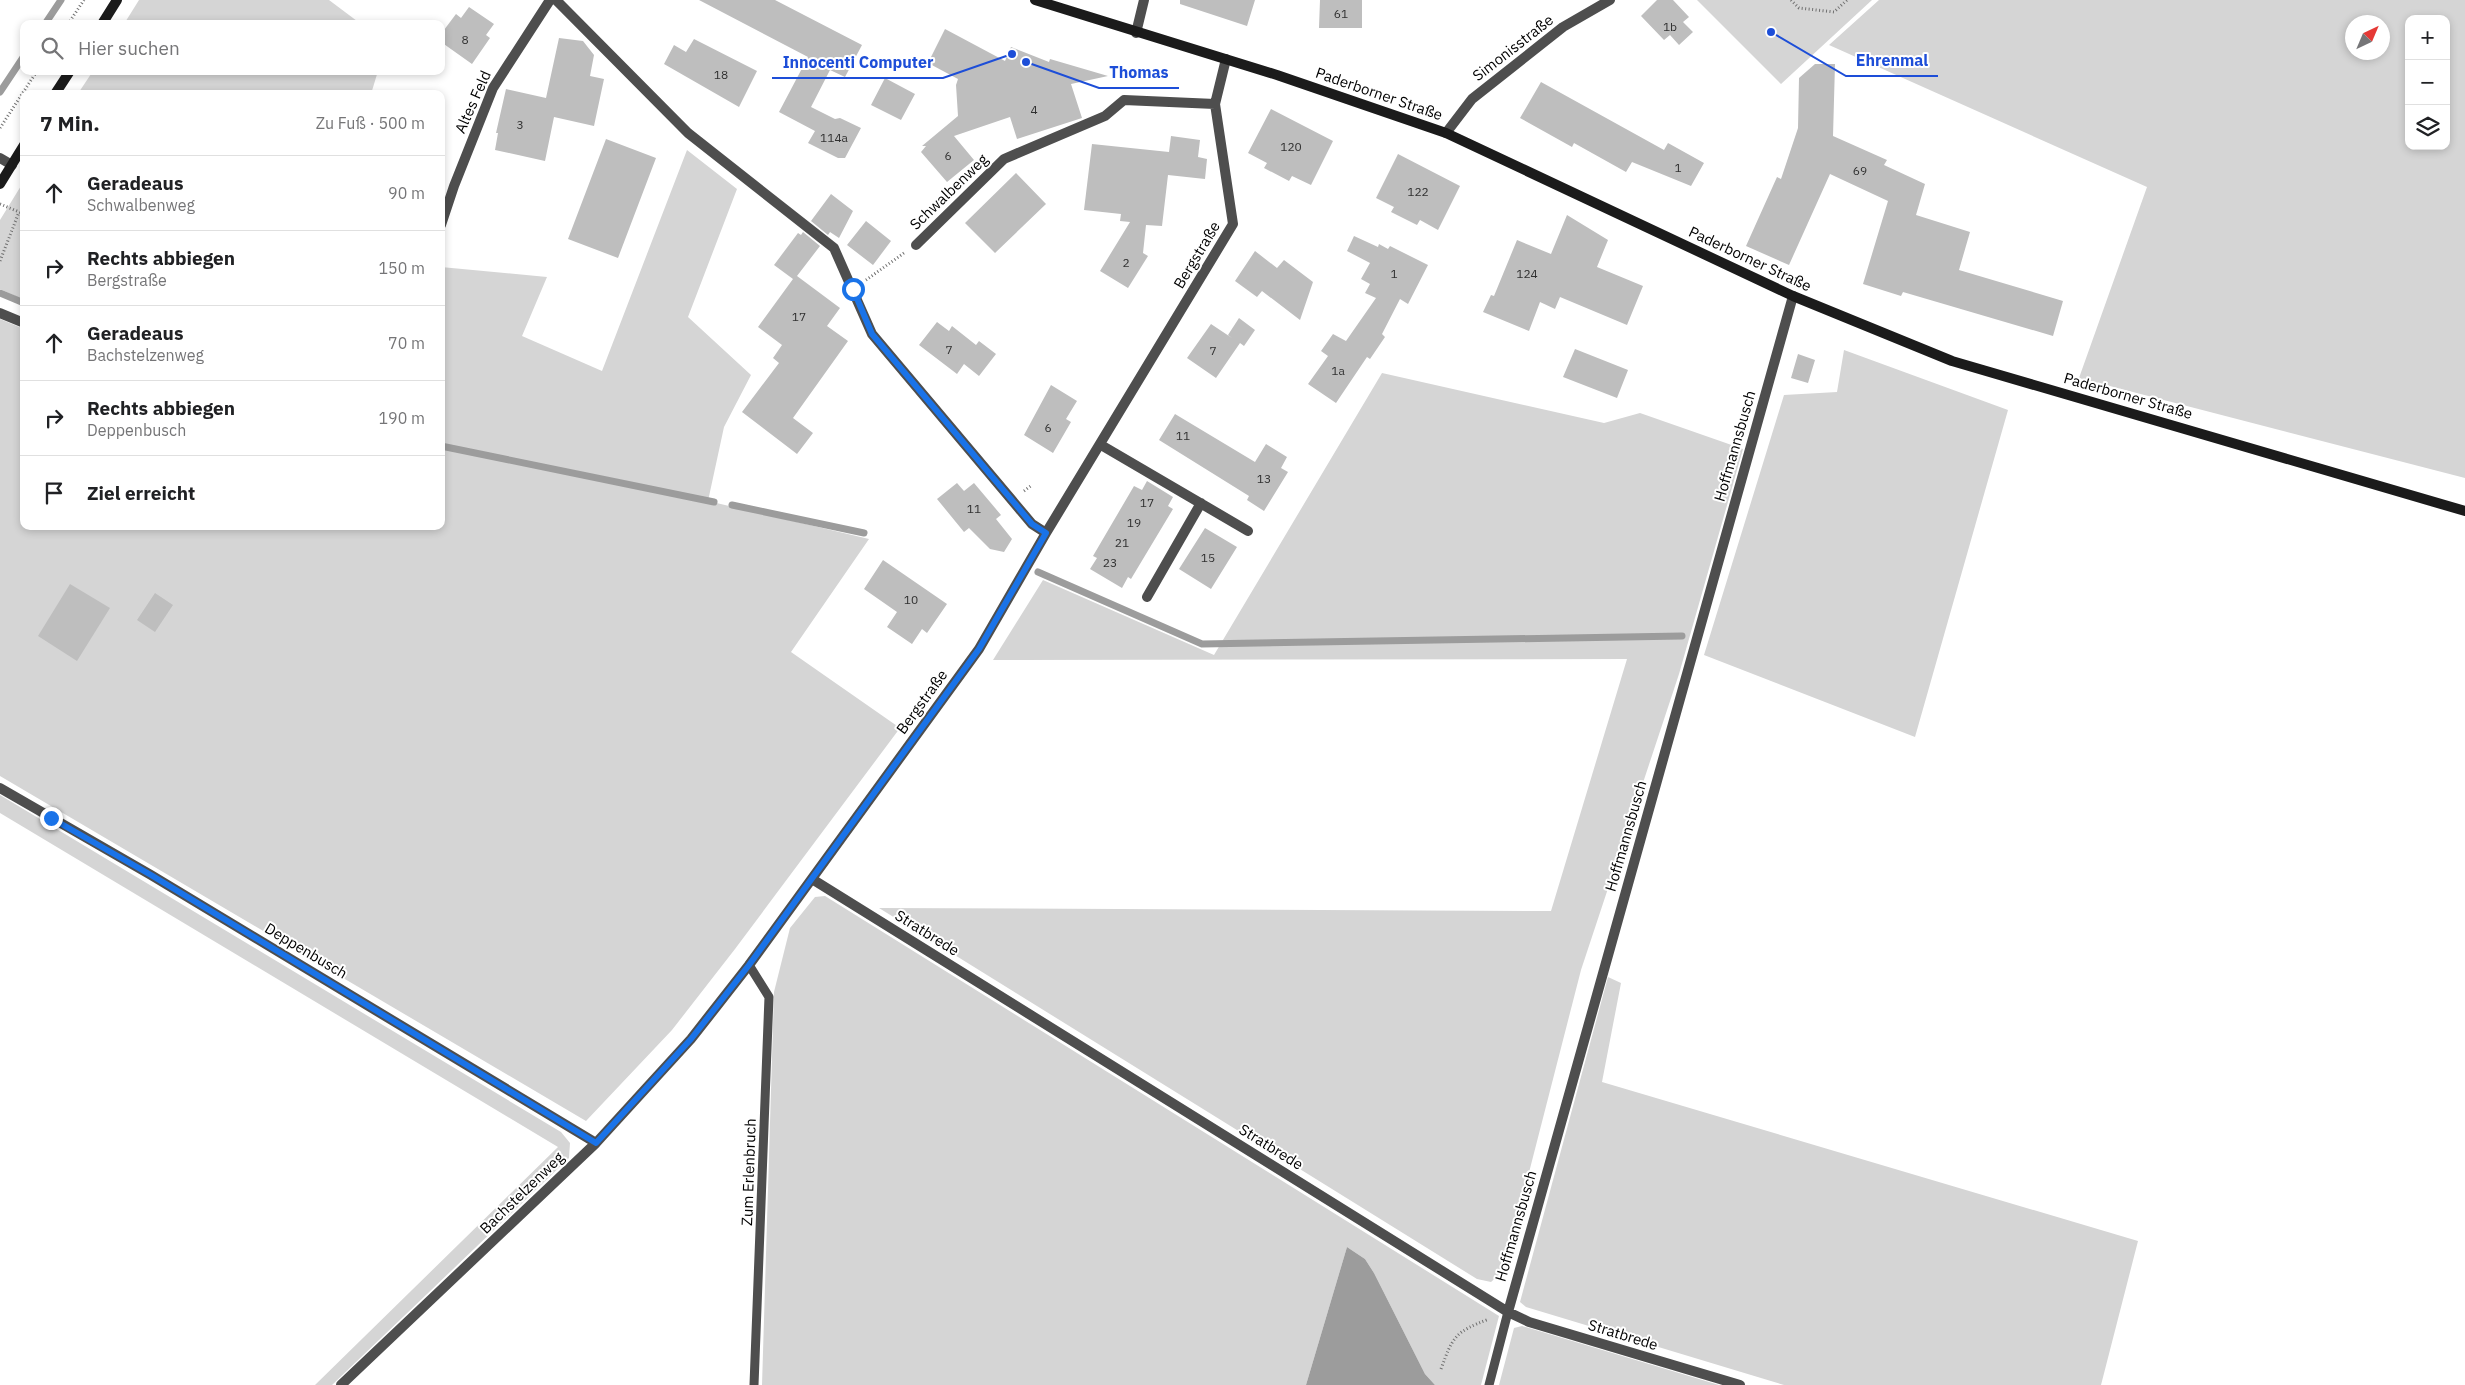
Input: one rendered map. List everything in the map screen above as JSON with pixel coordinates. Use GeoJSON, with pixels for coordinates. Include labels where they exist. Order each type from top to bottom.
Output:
{"type":"FeatureCollection","features":[{"type":"Feature","properties":{"kind":"main road"},"geometry":{"type":"LineString","coordinates":[[104,20],[117,0]]}},
{"type":"Feature","properties":{"kind":"main road","name":"Paderborner Straße"},"geometry":{"type":"LineString","coordinates":[[1035,0],[1361,103],[1446,133],[1793,296],[1952,361],[2465,511]]}},
{"type":"Feature","properties":{"kind":"main road"},"geometry":{"type":"LineString","coordinates":[[58,90],[67,75]]}},
{"type":"Feature","properties":{"kind":"main road"},"geometry":{"type":"LineString","coordinates":[[0,184],[20,152]]}},
{"type":"Feature","properties":{"kind":"street","name":"Altes Feld"},"geometry":{"type":"LineString","coordinates":[[445,213],[493,88],[550,0]]}},
{"type":"Feature","properties":{"kind":"street"},"geometry":{"type":"LineString","coordinates":[[556,0],[688,133],[834,248],[872,334],[1032,524],[1046,533]]}},
{"type":"Feature","properties":{"kind":"street"},"geometry":{"type":"LineString","coordinates":[[1136,33],[1144,0]]}},
{"type":"Feature","properties":{"kind":"street","name":"Simonisstraße"},"geometry":{"type":"LineString","coordinates":[[1446,133],[1472,99],[1563,27],[1610,0]]}},
{"type":"Feature","properties":{"kind":"street","name":"Bergstraße"},"geometry":{"type":"LineString","coordinates":[[749,965],[979,649],[1046,533],[1101,445],[1232,224],[1215,104],[1226,60]]}},
{"type":"Feature","properties":{"kind":"street","name":"Schwalbenweg"},"geometry":{"type":"LineString","coordinates":[[916,245],[1004,159],[1105,116],[1124,100],[1215,104]]}},
{"type":"Feature","properties":{"kind":"street"},"geometry":{"type":"LineString","coordinates":[[0,158],[12,165]]}},
{"type":"Feature","properties":{"kind":"street","name":"Hoffmannsbusch"},"geometry":{"type":"LineString","coordinates":[[1508,1312],[1793,296]]}},
{"type":"Feature","properties":{"kind":"street"},"geometry":{"type":"LineString","coordinates":[[0,312],[20,321]]}},
{"type":"Feature","properties":{"kind":"street"},"geometry":{"type":"LineString","coordinates":[[1101,445],[1248,531]]}},
{"type":"Feature","properties":{"kind":"street"},"geometry":{"type":"LineString","coordinates":[[1147,597],[1201,504]]}},
{"type":"Feature","properties":{"kind":"street","name":"Deppenbusch"},"geometry":{"type":"LineString","coordinates":[[0,788],[151,875],[596,1143]]}},
{"type":"Feature","properties":{"kind":"street","name":"Stratbrede"},"geometry":{"type":"LineString","coordinates":[[812,879],[1508,1312],[1529,1322],[1740,1385]]}},
{"type":"Feature","properties":{"kind":"street","name":"Bachstelzenweg"},"geometry":{"type":"LineString","coordinates":[[341,1385],[596,1143],[691,1039],[749,965]]}},
{"type":"Feature","properties":{"kind":"lane","name":"Zum Erlenbruch"},"geometry":{"type":"LineString","coordinates":[[749,965],[769,997],[754,1385]]}},
{"type":"Feature","properties":{"kind":"lane","name":"Hoffmannsbusch"},"geometry":{"type":"LineString","coordinates":[[1489,1385],[1508,1312]]}},
{"type":"Feature","properties":{"kind":"path"},"geometry":{"type":"LineString","coordinates":[[71,20],[84,0]]}},
{"type":"Feature","properties":{"kind":"path"},"geometry":{"type":"LineString","coordinates":[[1791,0],[1799,8],[1834,12],[1847,0]]}},
{"type":"Feature","properties":{"kind":"path"},"geometry":{"type":"LineString","coordinates":[[25,90],[34,75]]}},
{"type":"Feature","properties":{"kind":"path"},"geometry":{"type":"LineString","coordinates":[[0,128],[20,97]]}},
{"type":"Feature","properties":{"kind":"path"},"geometry":{"type":"LineString","coordinates":[[0,204],[19,212],[0,261]]}},
{"type":"Feature","properties":{"kind":"path","name":"Schwalbenweg"},"geometry":{"type":"LineString","coordinates":[[853,289],[916,245]]}},
{"type":"Feature","properties":{"kind":"path"},"geometry":{"type":"LineString","coordinates":[[1441,1369],[1452,1340],[1468,1327],[1508,1312]]}},
{"type":"Feature","properties":{"kind":"shaded area"},"geometry":{"type":"Polygon","coordinates":[[[139,0],[329,0],[356,20],[126,20],[139,0]]]}},
{"type":"Feature","properties":{"kind":"shaded area"},"geometry":{"type":"Polygon","coordinates":[[[1697,0],[1872,0],[1781,84],[1697,0]]]}},
{"type":"Feature","properties":{"kind":"shaded area"},"geometry":{"type":"Polygon","coordinates":[[[1879,0],[2465,0],[2465,478],[2079,378],[2147,187],[1829,45],[1879,0]]]}},
{"type":"Feature","properties":{"kind":"shaded area"},"geometry":{"type":"Polygon","coordinates":[[[90,75],[377,75],[372,90],[80,90],[90,75]]]}},
{"type":"Feature","properties":{"kind":"shaded area"},"geometry":{"type":"Polygon","coordinates":[[[687,150],[737,189],[688,317],[751,375],[724,427],[708,501],[869,539],[791,652],[900,728],[672,1030],[586,1121],[0,776],[0,319],[20,327],[20,530],[445,530],[445,267],[547,277],[522,336],[602,371],[687,150]]]}},
{"type":"Feature","properties":{"kind":"shaded area"},"geometry":{"type":"Polygon","coordinates":[[[20,188],[20,298],[0,289],[0,220],[20,188]]]}},
{"type":"Feature","properties":{"kind":"shaded area"},"geometry":{"type":"Polygon","coordinates":[[[1844,350],[2008,410],[1915,737],[1704,655],[1784,395],[1837,392],[1844,350]]]}},
{"type":"Feature","properties":{"kind":"shaded area"},"geometry":{"type":"Polygon","coordinates":[[[1382,373],[1604,423],[1640,413],[1743,449],[1679,674],[1581,970],[1504,1270],[1491,1282],[1477,1279],[879,908],[1551,911],[1627,659],[993,660],[1043,580],[1214,655],[1382,373]]]}},
{"type":"Feature","properties":{"kind":"shaded area"},"geometry":{"type":"Polygon","coordinates":[[[0,795],[561,1132],[570,1143],[569,1158],[332,1385],[315,1385],[558,1147],[0,813],[0,795]]]}},
{"type":"Feature","properties":{"kind":"shaded area"},"geometry":{"type":"Polygon","coordinates":[[[825,896],[1499,1316],[1481,1385],[1435,1385],[1425,1374],[1374,1273],[1365,1259],[1347,1247],[1306,1385],[762,1385],[774,992],[790,928],[815,897],[825,896]]]}},
{"type":"Feature","properties":{"kind":"shaded area"},"geometry":{"type":"Polygon","coordinates":[[[1608,977],[1621,983],[1602,1082],[2138,1241],[2101,1385],[1784,1385],[1526,1307],[1520,1302],[1608,977]]]}},
{"type":"Feature","properties":{"kind":"shaded area"},"geometry":{"type":"Polygon","coordinates":[[[1347,1247],[1365,1259],[1374,1273],[1425,1374],[1435,1385],[1306,1385],[1347,1247]]]}},
{"type":"Feature","properties":{"kind":"shaded area"},"geometry":{"type":"Polygon","coordinates":[[[1522,1326],[1719,1385],[1499,1385],[1514,1328],[1522,1326]]]}},
{"type":"Feature","properties":{"kind":"building"},"geometry":{"type":"Polygon","coordinates":[[[699,0],[775,0],[862,45],[845,77],[830,70],[811,107],[835,119],[840,118],[861,128],[845,158],[838,158],[808,143],[815,131],[779,112],[808,57],[699,0]]]}},
{"type":"Feature","properties":{"kind":"building"},"geometry":{"type":"Polygon","coordinates":[[[1180,0],[1255,0],[1247,26],[1180,4],[1180,0]]]}},
{"type":"Feature","properties":{"kind":"building"},"geometry":{"type":"Polygon","coordinates":[[[1320,0],[1362,0],[1362,28],[1319,28],[1320,0]]]}},
{"type":"Feature","properties":{"kind":"building"},"geometry":{"type":"Polygon","coordinates":[[[1657,0],[1673,0],[1689,17],[1683,22],[1693,32],[1679,45],[1670,35],[1664,40],[1641,16],[1657,0]]]}},
{"type":"Feature","properties":{"kind":"building"},"geometry":{"type":"Polygon","coordinates":[[[469,7],[494,24],[486,35],[490,38],[472,64],[445,45],[445,29],[456,14],[461,18],[469,7]]]}},
{"type":"Feature","properties":{"kind":"building"},"geometry":{"type":"Polygon","coordinates":[[[945,29],[1005,61],[1011,47],[1049,62],[1050,59],[1108,76],[1071,84],[1082,118],[1017,139],[1010,117],[954,136],[974,160],[947,182],[921,152],[926,146],[922,146],[958,116],[956,85],[958,79],[928,63],[945,29]]]}},
{"type":"Feature","properties":{"kind":"building"},"geometry":{"type":"Polygon","coordinates":[[[559,38],[583,41],[594,55],[590,76],[604,79],[594,126],[554,117],[545,161],[495,150],[498,133],[496,133],[506,89],[546,98],[559,38]]]}},
{"type":"Feature","properties":{"kind":"building"},"geometry":{"type":"Polygon","coordinates":[[[694,39],[757,71],[739,107],[664,64],[674,45],[686,52],[694,39]]]}},
{"type":"Feature","properties":{"kind":"building"},"geometry":{"type":"Polygon","coordinates":[[[1815,64],[1835,64],[1833,136],[1887,160],[1884,165],[1925,184],[1916,215],[1970,232],[1959,270],[2063,301],[2053,336],[1903,292],[1901,296],[1863,284],[1888,201],[1830,174],[1789,265],[1746,246],[1777,177],[1781,179],[1798,128],[1799,78],[1815,64]]]}},
{"type":"Feature","properties":{"kind":"building"},"geometry":{"type":"Polygon","coordinates":[[[885,78],[915,94],[901,120],[871,105],[885,78]]]}},
{"type":"Feature","properties":{"kind":"building"},"geometry":{"type":"Polygon","coordinates":[[[1541,82],[1664,150],[1668,143],[1704,163],[1691,186],[1632,162],[1626,172],[1574,143],[1572,147],[1520,118],[1541,82]]]}},
{"type":"Feature","properties":{"kind":"building"},"geometry":{"type":"Polygon","coordinates":[[[1271,109],[1333,141],[1311,185],[1292,176],[1289,181],[1264,168],[1267,163],[1248,153],[1271,109]]]}},
{"type":"Feature","properties":{"kind":"building"},"geometry":{"type":"Polygon","coordinates":[[[1171,136],[1200,140],[1198,157],[1207,159],[1205,179],[1168,175],[1162,226],[1146,225],[1143,253],[1148,256],[1128,288],[1100,271],[1130,222],[1120,221],[1121,214],[1084,210],[1092,144],[1169,152],[1171,136]]]}},
{"type":"Feature","properties":{"kind":"building"},"geometry":{"type":"Polygon","coordinates":[[[606,139],[656,158],[618,258],[568,239],[606,139]]]}},
{"type":"Feature","properties":{"kind":"building"},"geometry":{"type":"Polygon","coordinates":[[[1398,154],[1460,186],[1438,230],[1420,220],[1417,225],[1391,212],[1394,207],[1376,198],[1398,154]]]}},
{"type":"Feature","properties":{"kind":"building"},"geometry":{"type":"Polygon","coordinates":[[[1016,173],[1046,204],[995,253],[965,223],[1016,173]]]}},
{"type":"Feature","properties":{"kind":"building"},"geometry":{"type":"Polygon","coordinates":[[[831,194],[853,211],[839,238],[830,232],[828,235],[811,221],[831,194]]]}},
{"type":"Feature","properties":{"kind":"building"},"geometry":{"type":"Polygon","coordinates":[[[1567,215],[1608,240],[1597,267],[1643,286],[1627,325],[1560,297],[1555,309],[1540,302],[1529,331],[1483,312],[1491,295],[1494,296],[1517,240],[1551,254],[1567,215]]]}},
{"type":"Feature","properties":{"kind":"building"},"geometry":{"type":"Polygon","coordinates":[[[866,221],[891,241],[873,265],[847,245],[866,221]]]}},
{"type":"Feature","properties":{"kind":"building"},"geometry":{"type":"Polygon","coordinates":[[[803,232],[820,246],[797,276],[840,308],[827,326],[848,341],[793,418],[813,433],[797,454],[742,412],[779,363],[773,358],[782,345],[758,327],[793,279],[774,265],[798,233],[801,235],[803,232]]]}},
{"type":"Feature","properties":{"kind":"building"},"geometry":{"type":"Polygon","coordinates":[[[1354,236],[1378,247],[1379,244],[1388,249],[1390,246],[1428,265],[1408,304],[1400,299],[1382,334],[1385,337],[1370,359],[1367,357],[1336,403],[1308,384],[1328,356],[1321,351],[1333,334],[1346,341],[1376,298],[1365,293],[1370,284],[1361,279],[1370,263],[1347,251],[1354,236]]]}},
{"type":"Feature","properties":{"kind":"building"},"geometry":{"type":"Polygon","coordinates":[[[1255,251],[1277,268],[1284,260],[1313,282],[1300,320],[1262,291],[1257,297],[1235,281],[1255,251]]]}},
{"type":"Feature","properties":{"kind":"building"},"geometry":{"type":"Polygon","coordinates":[[[1239,318],[1255,330],[1244,346],[1240,343],[1216,378],[1187,358],[1211,324],[1232,338],[1228,335],[1239,318]]]}},
{"type":"Feature","properties":{"kind":"building"},"geometry":{"type":"Polygon","coordinates":[[[937,322],[949,331],[952,326],[976,345],[979,341],[996,354],[979,376],[964,364],[957,374],[919,345],[937,322]]]}},
{"type":"Feature","properties":{"kind":"building"},"geometry":{"type":"Polygon","coordinates":[[[1575,349],[1628,370],[1617,398],[1563,377],[1575,349]]]}},
{"type":"Feature","properties":{"kind":"building"},"geometry":{"type":"Polygon","coordinates":[[[1798,354],[1815,360],[1808,383],[1791,378],[1798,354]]]}},
{"type":"Feature","properties":{"kind":"building"},"geometry":{"type":"Polygon","coordinates":[[[1051,385],[1077,401],[1066,419],[1071,422],[1053,453],[1024,435],[1051,385]]]}},
{"type":"Feature","properties":{"kind":"building"},"geometry":{"type":"Polygon","coordinates":[[[1175,414],[1255,462],[1266,444],[1287,457],[1281,468],[1288,472],[1264,511],[1247,500],[1249,496],[1159,440],[1175,414]]]}},
{"type":"Feature","properties":{"kind":"building"},"geometry":{"type":"Polygon","coordinates":[[[1147,481],[1173,497],[1168,506],[1173,509],[1131,579],[1128,577],[1122,588],[1090,569],[1097,558],[1093,556],[1134,486],[1142,490],[1147,481]]]}},
{"type":"Feature","properties":{"kind":"building"},"geometry":{"type":"Polygon","coordinates":[[[957,483],[964,491],[974,483],[1001,515],[996,519],[1012,539],[1004,552],[990,549],[969,528],[964,532],[937,499],[957,483]]]}},
{"type":"Feature","properties":{"kind":"building"},"geometry":{"type":"Polygon","coordinates":[[[1205,528],[1237,547],[1211,589],[1179,569],[1205,528]]]}},
{"type":"Feature","properties":{"kind":"building"},"geometry":{"type":"Polygon","coordinates":[[[883,560],[947,604],[927,633],[922,629],[912,644],[887,627],[897,612],[864,589],[883,560]]]}},
{"type":"Feature","properties":{"kind":"building"},"geometry":{"type":"Polygon","coordinates":[[[70,584],[110,608],[77,661],[38,636],[70,584]]]}},
{"type":"Feature","properties":{"kind":"building"},"geometry":{"type":"Polygon","coordinates":[[[155,593],[173,605],[155,632],[137,620],[155,593]]]}},
{"type":"Feature","properties":{"kind":"waterway"},"geometry":{"type":"LineString","coordinates":[[48,20],[61,0]]}},
{"type":"Feature","properties":{"kind":"waterway"},"geometry":{"type":"LineString","coordinates":[[0,92],[20,62]]}},
{"type":"Feature","properties":{"kind":"waterway"},"geometry":{"type":"LineString","coordinates":[[0,293],[20,301]]}},
{"type":"Feature","properties":{"kind":"waterway"},"geometry":{"type":"LineString","coordinates":[[445,447],[714,502]]}},
{"type":"Feature","properties":{"kind":"waterway"},"geometry":{"type":"LineString","coordinates":[[732,505],[864,533]]}},
{"type":"Feature","properties":{"kind":"waterway"},"geometry":{"type":"LineString","coordinates":[[1038,572],[1202,644],[1682,636]]}},
{"type":"Feature","properties":{"kind":"place","name":"Ehrenmal"},"geometry":{"type":"Point","coordinates":[1771,32]}},
{"type":"Feature","properties":{"kind":"place","name":"Innocenti Computer"},"geometry":{"type":"Point","coordinates":[1012,54]}},
{"type":"Feature","properties":{"kind":"place","name":"Thomas"},"geometry":{"type":"Point","coordinates":[1026,62]}},
{"type":"Feature","properties":{"kind":"route"},"geometry":{"type":"LineString","coordinates":[[51,818],[151,875],[596,1143],[691,1039],[749,965],[979,649],[1046,533],[1032,524],[872,334],[853,289]]}}]}
